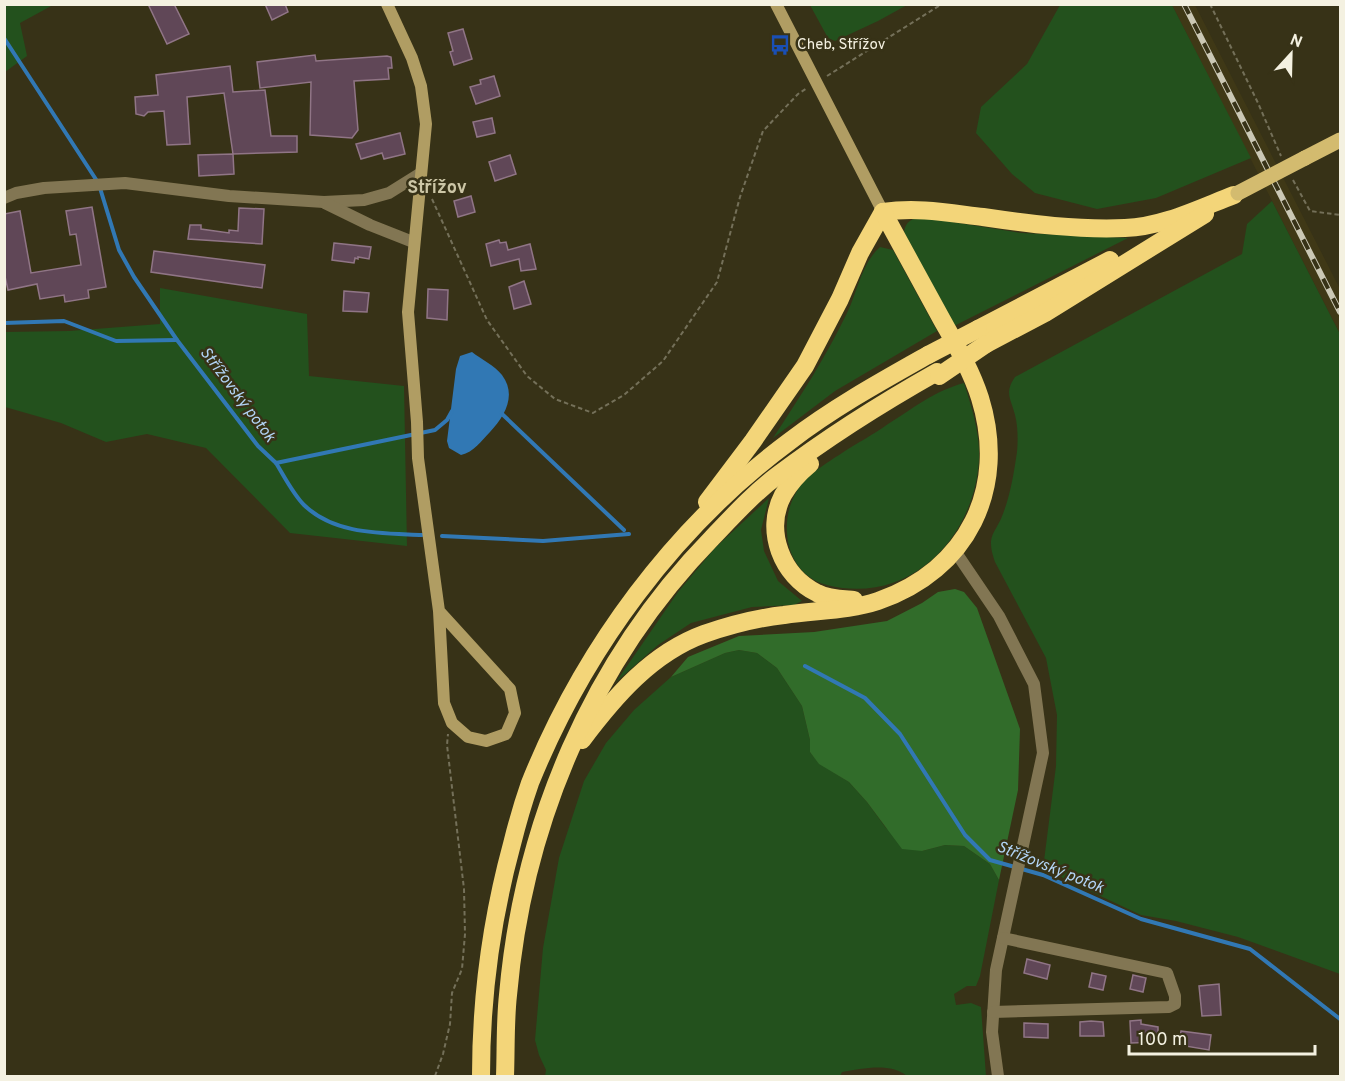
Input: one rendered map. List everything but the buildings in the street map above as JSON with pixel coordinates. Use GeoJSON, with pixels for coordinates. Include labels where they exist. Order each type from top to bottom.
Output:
{"type":"FeatureCollection","features":[{"type":"Feature","properties":{"kind":"highway"},"geometry":{"type":"LineString","coordinates":[[883,212],[907,209],[1080,228],[1127,228],[1158,222],[1236,194]]}},
{"type":"Feature","properties":{"kind":"highway"},"geometry":{"type":"LineString","coordinates":[[669,553],[724,497],[789,441],[841,405],[928,355],[1045,313],[1236,194]]}},
{"type":"Feature","properties":{"kind":"highway"},"geometry":{"type":"LineString","coordinates":[[563,765],[622,692],[647,668],[683,643],[747,621],[878,601],[931,574],[954,551],[971,526],[986,488],[989,437],[985,416],[973,380],[883,212]]}},
{"type":"Feature","properties":{"kind":"highway"},"geometry":{"type":"LineString","coordinates":[[481,1077],[483,993],[492,928],[503,875],[530,784],[582,675],[623,613],[753,441],[805,366],[840,299],[860,253],[883,212]]}},
{"type":"Feature","properties":{"kind":"highway"},"geometry":{"type":"LineString","coordinates":[[902,590],[856,600],[819,594],[799,581],[785,565],[776,538],[776,522],[782,497],[798,474],[938,374],[982,337]]}},
{"type":"Feature","properties":{"kind":"highway"},"geometry":{"type":"LineString","coordinates":[[506,1077],[507,997],[525,880],[563,765],[602,684],[640,623],[682,569],[777,476],[894,396],[938,374]]}},
{"type":"Feature","properties":{"kind":"main road"},"geometry":{"type":"LineString","coordinates":[[1236,194],[1341,140]]}},
{"type":"Feature","properties":{"kind":"street"},"geometry":{"type":"LineString","coordinates":[[387,4],[412,58],[421,86],[426,124],[408,312],[418,458],[439,611],[444,703],[452,723],[468,737],[486,741],[506,734],[515,713],[510,689],[439,611]]}},
{"type":"Feature","properties":{"kind":"street"},"geometry":{"type":"LineString","coordinates":[[776,4],[883,212]]}},
{"type":"Feature","properties":{"kind":"street"},"geometry":{"type":"LineString","coordinates":[[4,198],[16,193],[44,188],[125,183],[229,196],[324,202],[364,200],[389,192],[421,173]]}},
{"type":"Feature","properties":{"kind":"street"},"geometry":{"type":"LineString","coordinates":[[324,202],[370,225],[413,242]]}},
{"type":"Feature","properties":{"kind":"street"},"geometry":{"type":"LineString","coordinates":[[954,551],[999,616],[1034,684],[1042,741],[1043,753],[996,970],[992,1032],[998,1077]]}},
{"type":"Feature","properties":{"kind":"street"},"geometry":{"type":"LineString","coordinates":[[993,1012],[1168,1007],[1175,1004],[1175,996],[1167,973],[1002,938]]}},
{"type":"Feature","properties":{"kind":"path"},"geometry":{"type":"LineString","coordinates":[[421,173],[487,320],[500,339],[527,376],[555,399],[593,413],[624,395],[663,361],[717,282],[740,197],[763,131],[798,94],[942,4]]}},
{"type":"Feature","properties":{"kind":"path"},"geometry":{"type":"LineString","coordinates":[[1210,4],[1258,103],[1286,168],[1310,211],[1341,215]]}},
{"type":"Feature","properties":{"kind":"path"},"geometry":{"type":"LineString","coordinates":[[435,1077],[450,1024],[452,993],[462,969],[465,943],[464,889],[447,745],[452,723]]}},
{"type":"Feature","properties":{"kind":"shaded area"},"geometry":{"type":"Polygon","coordinates":[[[1172,5],[1195,5],[1340,289],[1340,334],[1172,5]]]}},
{"type":"Feature","properties":{"kind":"green space"},"geometry":{"type":"Polygon","coordinates":[[[5,4],[53,5],[20,23],[27,56],[5,72],[5,4]]]}},
{"type":"Feature","properties":{"kind":"green space"},"geometry":{"type":"Polygon","coordinates":[[[810,5],[907,5],[835,41],[828,38],[810,5]]]}},
{"type":"Feature","properties":{"kind":"green space"},"geometry":{"type":"Polygon","coordinates":[[[1060,5],[1172,5],[1251,158],[1156,198],[1097,209],[1035,193],[1012,174],[976,133],[981,107],[1027,64],[1060,5]]]}},
{"type":"Feature","properties":{"kind":"green space"},"geometry":{"type":"Polygon","coordinates":[[[1272,201],[1340,334],[1340,974],[1238,937],[1176,921],[1141,915],[1064,879],[1044,861],[1056,766],[1057,715],[1046,658],[995,562],[991,545],[991,539],[1009,497],[1017,452],[1017,424],[1009,392],[1015,377],[1242,254],[1247,224],[1272,201]]]}},
{"type":"Feature","properties":{"kind":"green space"},"geometry":{"type":"Polygon","coordinates":[[[921,217],[1021,233],[1128,238],[954,326],[904,232],[909,221],[921,217]]]}},
{"type":"Feature","properties":{"kind":"green space"},"geometry":{"type":"Polygon","coordinates":[[[880,247],[893,250],[937,331],[835,391],[773,438],[803,392],[839,329],[868,261],[880,247]]]}},
{"type":"Feature","properties":{"kind":"green space"},"geometry":{"type":"Polygon","coordinates":[[[160,288],[307,314],[309,376],[404,386],[407,546],[290,533],[206,448],[147,434],[106,442],[61,423],[5,407],[5,332],[69,331],[160,324],[160,288]]]}},
{"type":"Feature","properties":{"kind":"green space"},"geometry":{"type":"Polygon","coordinates":[[[964,383],[977,430],[979,459],[975,488],[965,515],[951,539],[932,560],[910,575],[885,585],[857,589],[827,585],[802,571],[789,546],[787,532],[787,518],[791,504],[801,485],[824,465],[924,400],[964,383]]]}},
{"type":"Feature","properties":{"kind":"green space"},"geometry":{"type":"Polygon","coordinates":[[[769,498],[761,530],[764,551],[778,581],[802,601],[794,605],[752,607],[691,623],[658,645],[616,682],[678,592],[715,548],[769,498]]]}},
{"type":"Feature","properties":{"kind":"green space"},"geometry":{"type":"Polygon","coordinates":[[[955,589],[964,592],[977,608],[1020,729],[1018,790],[999,880],[990,864],[964,846],[945,845],[922,851],[902,849],[849,782],[819,764],[810,752],[810,740],[802,706],[777,668],[757,653],[739,650],[725,653],[671,677],[688,657],[739,636],[814,632],[887,621],[938,592],[955,589]]]}},
{"type":"Feature","properties":{"kind":"green space"},"geometry":{"type":"Polygon","coordinates":[[[739,650],[757,653],[777,668],[802,706],[810,740],[810,752],[820,764],[849,782],[886,828],[922,851],[945,845],[964,846],[990,864],[999,880],[980,976],[976,986],[967,986],[954,994],[956,1005],[971,1003],[981,1007],[986,1076],[907,1076],[892,1069],[867,1068],[842,1072],[840,1076],[545,1076],[546,1070],[535,1040],[543,948],[559,858],[584,781],[606,743],[634,710],[671,677],[725,653],[739,650]]]}},
{"type":"Feature","properties":{"kind":"water"},"geometry":{"type":"Polygon","coordinates":[[[472,352],[502,375],[509,390],[509,398],[495,426],[474,449],[461,455],[449,448],[447,441],[456,369],[460,356],[472,352]]]}},
{"type":"Feature","properties":{"kind":"waterway","name":"Střížovský potok"},"geometry":{"type":"LineString","coordinates":[[4,38],[97,181]]}},
{"type":"Feature","properties":{"kind":"waterway","name":"Střížovský potok"},"geometry":{"type":"LineString","coordinates":[[100,188],[119,250],[134,277],[177,340],[258,446],[276,463],[435,430],[447,420],[452,411]]}},
{"type":"Feature","properties":{"kind":"waterway"},"geometry":{"type":"LineString","coordinates":[[4,323],[64,321],[116,341],[177,340]]}},
{"type":"Feature","properties":{"kind":"waterway","name":"Střížovský potok"},"geometry":{"type":"LineString","coordinates":[[501,413],[624,530]]}},
{"type":"Feature","properties":{"kind":"waterway"},"geometry":{"type":"LineString","coordinates":[[276,463],[304,505],[316,515],[330,522],[375,533],[422,535]]}},
{"type":"Feature","properties":{"kind":"waterway"},"geometry":{"type":"LineString","coordinates":[[442,536],[543,541],[629,534]]}},
{"type":"Feature","properties":{"kind":"waterway","name":"Střížovský potok"},"geometry":{"type":"LineString","coordinates":[[805,666],[865,698],[900,734],[965,835],[990,860],[1043,875],[1141,919],[1250,949],[1340,1019]]}},
{"type":"Feature","properties":{"kind":"railway"},"geometry":{"type":"LineString","coordinates":[[1184,4],[1340,312]]}},
{"type":"Feature","properties":{"kind":"place","name":"Cheb, Střížov"},"geometry":{"type":"Point","coordinates":[780,45]}},
{"type":"Feature","properties":{"kind":"district","name":"Střížov"},"geometry":{"type":"Point","coordinates":[437,188]}}]}
